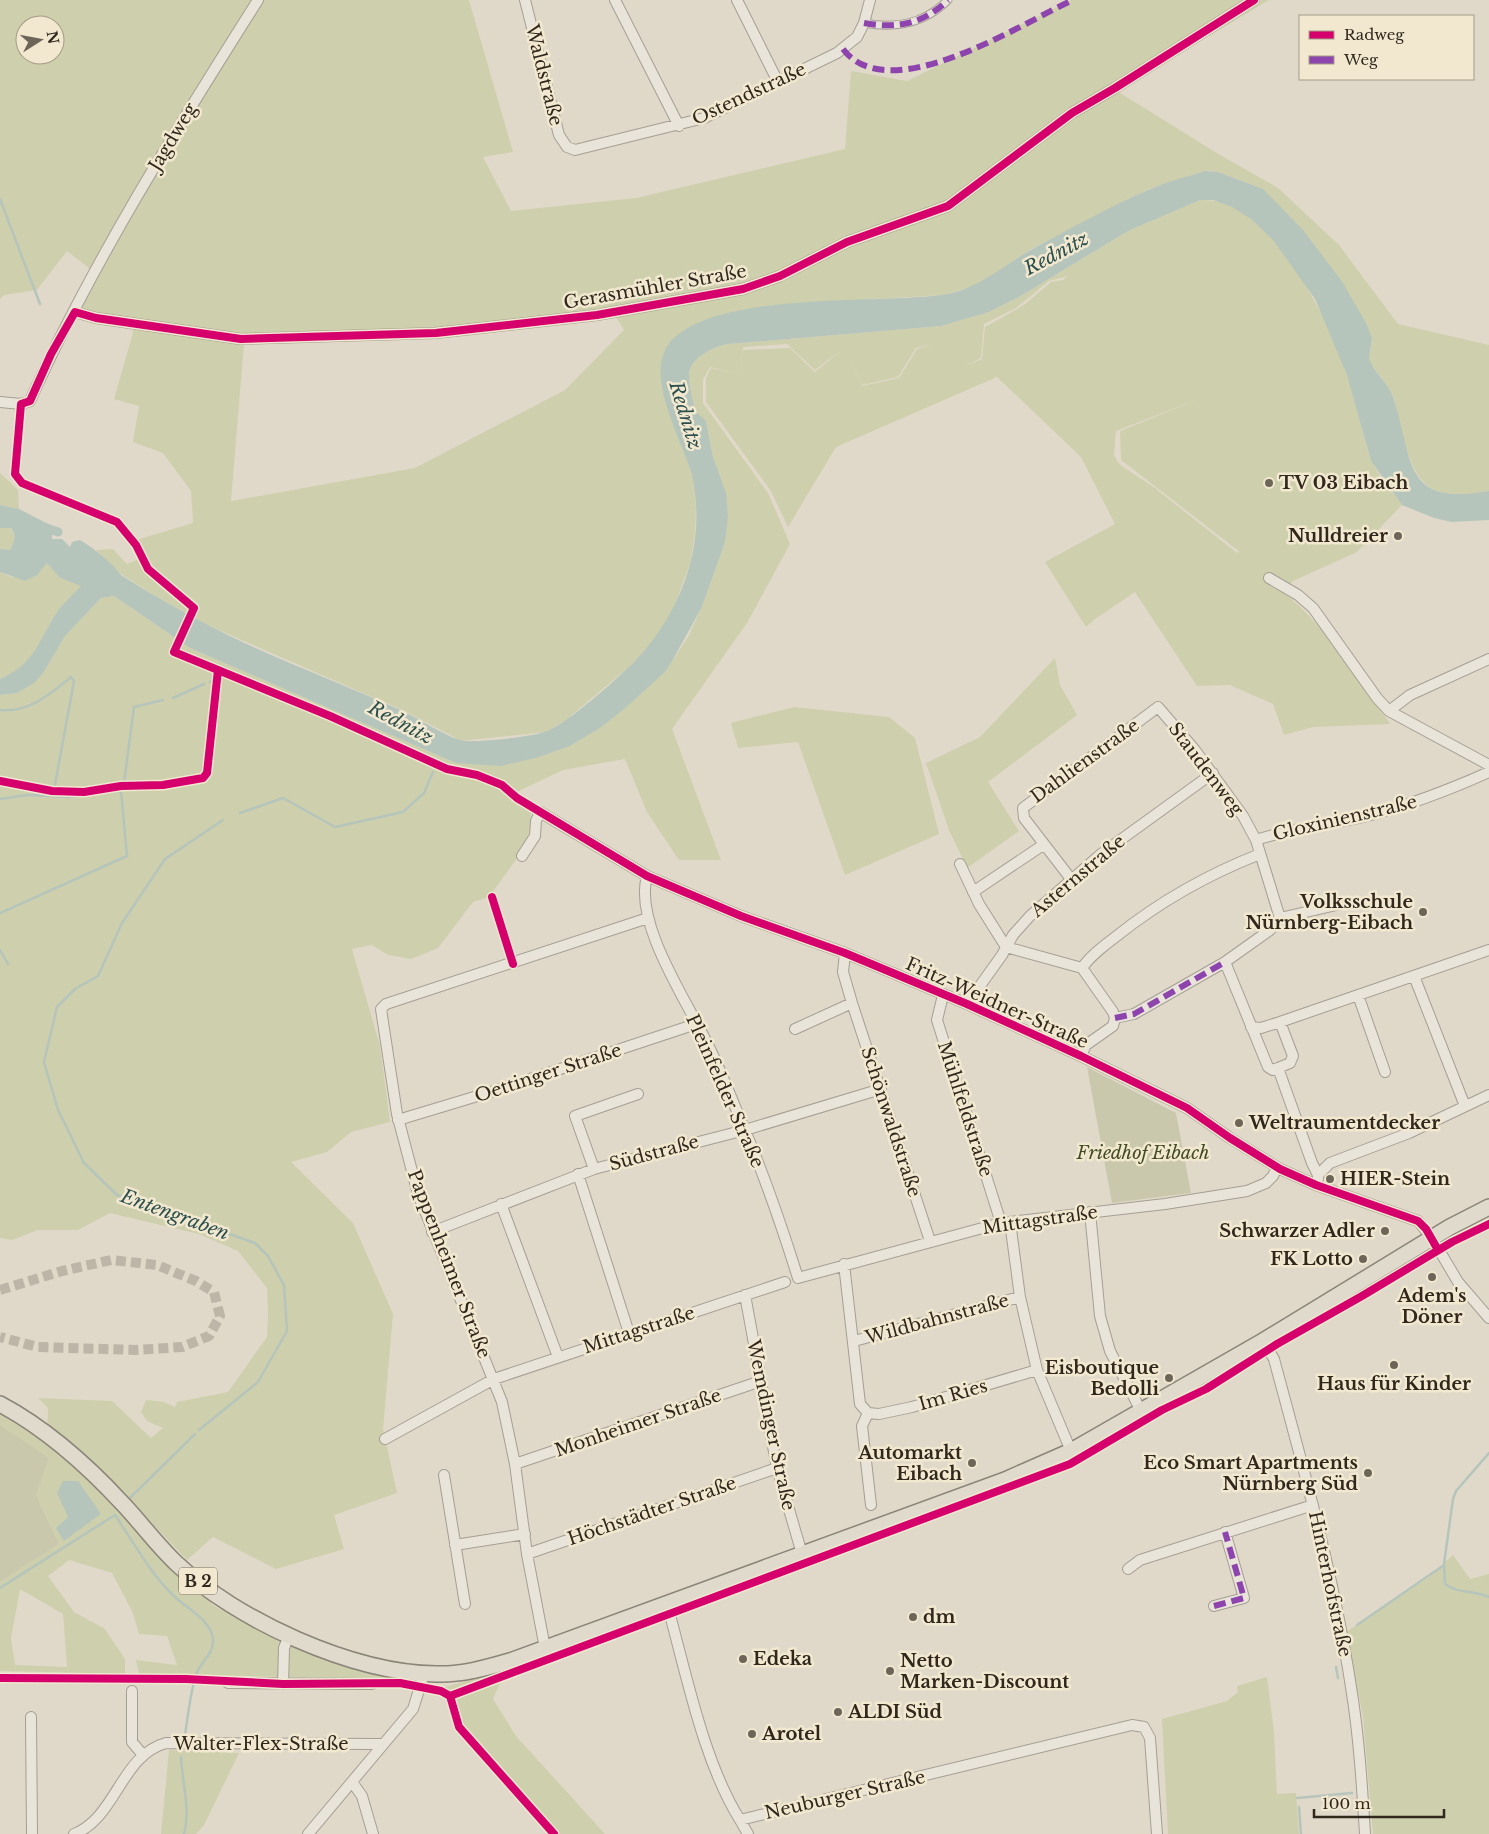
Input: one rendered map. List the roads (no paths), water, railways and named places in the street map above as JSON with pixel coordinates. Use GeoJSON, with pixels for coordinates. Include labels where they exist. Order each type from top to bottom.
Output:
{"type":"FeatureCollection","features":[{"type":"Feature","properties":{"kind":"main road","name":"B 2"},"geometry":{"type":"LineString","coordinates":[[0,1404],[33,1424],[71,1453],[124,1505],[163,1550],[201,1584],[254,1619],[290,1635],[375,1666],[424,1674],[452,1674],[487,1667],[545,1648],[1026,1472],[1071,1451],[1141,1411],[1263,1341],[1432,1238],[1489,1207]]}},
{"type":"Feature","properties":{"kind":"street","name":"Jagdweg"},"geometry":{"type":"LineString","coordinates":[[0,402],[21,404],[30,401],[51,354],[172,136],[258,0]]}},
{"type":"Feature","properties":{"kind":"street","name":"Waldstraße"},"geometry":{"type":"LineString","coordinates":[[525,0],[559,135],[567,148]]}},
{"type":"Feature","properties":{"kind":"street"},"geometry":{"type":"LineString","coordinates":[[615,0],[679,126]]}},
{"type":"Feature","properties":{"kind":"street"},"geometry":{"type":"LineString","coordinates":[[737,0],[778,82]]}},
{"type":"Feature","properties":{"kind":"street","name":"Ostendstraße"},"geometry":{"type":"LineString","coordinates":[[567,148],[581,150],[679,126],[714,114],[843,49],[857,38],[864,23],[870,0]]}},
{"type":"Feature","properties":{"kind":"street"},"geometry":{"type":"LineString","coordinates":[[864,23],[897,27],[908,24],[940,8],[948,0]]}},
{"type":"Feature","properties":{"kind":"street","name":"Gerasmühler Straße"},"geometry":{"type":"LineString","coordinates":[[75,312],[96,318],[242,339],[436,333],[598,315],[743,289],[780,276],[847,242],[948,206],[1072,113],[1254,0]]}},
{"type":"Feature","properties":{"kind":"street"},"geometry":{"type":"LineString","coordinates":[[1269,578],[1298,595],[1313,608],[1377,698],[1389,711],[1489,765]]}},
{"type":"Feature","properties":{"kind":"street"},"geometry":{"type":"LineString","coordinates":[[1389,711],[1410,696],[1489,659]]}},
{"type":"Feature","properties":{"kind":"street","name":"Staudenweg"},"geometry":{"type":"LineString","coordinates":[[1158,707],[1213,772],[1229,794],[1256,840],[1280,918]]}},
{"type":"Feature","properties":{"kind":"street","name":"Dahlienstraße"},"geometry":{"type":"LineString","coordinates":[[1071,879],[1024,818],[1022,812],[1026,804],[1158,707]]}},
{"type":"Feature","properties":{"kind":"street","name":"Asternstraße"},"geometry":{"type":"LineString","coordinates":[[966,1004],[1030,916],[1071,879],[1144,821],[1213,772]]}},
{"type":"Feature","properties":{"kind":"street","name":"Gloxinienstraße"},"geometry":{"type":"LineString","coordinates":[[1256,840],[1280,832],[1336,823],[1398,808],[1428,798],[1489,772]]}},
{"type":"Feature","properties":{"kind":"street","name":"Fritz-Weidner-Straße"},"geometry":{"type":"LineString","coordinates":[[522,856],[535,836],[536,821],[540,812],[647,876],[741,916],[845,953],[966,1004],[1080,1056],[1187,1108],[1277,1167],[1317,1180],[1421,1223],[1458,1282],[1489,1318]]}},
{"type":"Feature","properties":{"kind":"street"},"geometry":{"type":"LineString","coordinates":[[973,892],[1043,845]]}},
{"type":"Feature","properties":{"kind":"street"},"geometry":{"type":"LineString","coordinates":[[1082,968],[1099,950],[1167,900],[1207,876],[1260,854]]}},
{"type":"Feature","properties":{"kind":"street"},"geometry":{"type":"LineString","coordinates":[[960,864],[997,936],[1006,947],[1082,968],[1113,1012],[1115,1018],[1113,1026],[1086,1045],[1080,1056]]}},
{"type":"Feature","properties":{"kind":"street","name":"Pleinfelder Straße"},"geometry":{"type":"LineString","coordinates":[[647,876],[644,886],[648,918],[677,989],[711,1050],[745,1130],[775,1203],[798,1278]]}},
{"type":"Feature","properties":{"kind":"street"},"geometry":{"type":"LineString","coordinates":[[1115,1018],[1134,1014],[1225,962],[1270,930],[1280,918],[1345,903]]}},
{"type":"Feature","properties":{"kind":"street","name":"Pappenheimer Straße"},"geometry":{"type":"LineString","coordinates":[[545,1648],[527,1554],[516,1464],[494,1379],[418,1194],[398,1120],[381,1009],[386,1004],[648,918]]}},
{"type":"Feature","properties":{"kind":"street"},"geometry":{"type":"LineString","coordinates":[[1251,1027],[1261,1028],[1280,1022],[1489,950]]}},
{"type":"Feature","properties":{"kind":"street","name":"Schönwaldstraße"},"geometry":{"type":"LineString","coordinates":[[845,953],[843,972],[852,1003],[930,1241]]}},
{"type":"Feature","properties":{"kind":"street"},"geometry":{"type":"LineString","coordinates":[[1225,962],[1268,1067],[1273,1070],[1290,1063],[1293,1056],[1280,1022]]}},
{"type":"Feature","properties":{"kind":"street"},"geometry":{"type":"LineString","coordinates":[[1414,976],[1465,1106]]}},
{"type":"Feature","properties":{"kind":"street"},"geometry":{"type":"LineString","coordinates":[[1358,994],[1385,1072]]}},
{"type":"Feature","properties":{"kind":"street","name":"Mühlfeldstraße"},"geometry":{"type":"LineString","coordinates":[[943,995],[937,1020],[1005,1222],[1037,1370],[1071,1451]]}},
{"type":"Feature","properties":{"kind":"street"},"geometry":{"type":"LineString","coordinates":[[795,1029],[852,1003]]}},
{"type":"Feature","properties":{"kind":"street","name":"Oettinger Straße"},"geometry":{"type":"LineString","coordinates":[[398,1120],[494,1092],[696,1024]]}},
{"type":"Feature","properties":{"kind":"street"},"geometry":{"type":"LineString","coordinates":[[1278,1068],[1317,1180]]}},
{"type":"Feature","properties":{"kind":"street","name":"Südstraße"},"geometry":{"type":"LineString","coordinates":[[432,1232],[578,1174],[745,1130],[881,1088]]}},
{"type":"Feature","properties":{"kind":"street"},"geometry":{"type":"LineString","coordinates":[[594,1169],[575,1116],[638,1094]]}},
{"type":"Feature","properties":{"kind":"street"},"geometry":{"type":"LineString","coordinates":[[1317,1180],[1330,1163],[1409,1133],[1489,1094]]}},
{"type":"Feature","properties":{"kind":"street","name":"Mittagstraße"},"geometry":{"type":"LineString","coordinates":[[798,1278],[844,1264],[1005,1222],[1247,1191],[1266,1183],[1273,1176],[1277,1167]]}},
{"type":"Feature","properties":{"kind":"street"},"geometry":{"type":"LineString","coordinates":[[578,1174],[629,1333]]}},
{"type":"Feature","properties":{"kind":"street"},"geometry":{"type":"LineString","coordinates":[[501,1204],[558,1357]]}},
{"type":"Feature","properties":{"kind":"street"},"geometry":{"type":"LineString","coordinates":[[1090,1212],[1100,1316],[1110,1351],[1141,1411]]}},
{"type":"Feature","properties":{"kind":"street"},"geometry":{"type":"LineString","coordinates":[[844,1264],[860,1404],[868,1413],[862,1426],[871,1504]]}},
{"type":"Feature","properties":{"kind":"street","name":"Mittagstraße"},"geometry":{"type":"LineString","coordinates":[[386,1439],[494,1379],[785,1282]]}},
{"type":"Feature","properties":{"kind":"street","name":"Wemdinger Straße"},"geometry":{"type":"LineString","coordinates":[[745,1294],[777,1468],[802,1554]]}},
{"type":"Feature","properties":{"kind":"street","name":"Wildbahnstraße"},"geometry":{"type":"LineString","coordinates":[[854,1341],[1020,1297]]}},
{"type":"Feature","properties":{"kind":"street","name":"Hinterhofstraße"},"geometry":{"type":"LineString","coordinates":[[1263,1341],[1274,1359],[1313,1504],[1340,1622],[1351,1686],[1365,1834]]}},
{"type":"Feature","properties":{"kind":"street","name":"Im Ries"},"geometry":{"type":"LineString","coordinates":[[868,1413],[879,1414],[912,1407],[1037,1370]]}},
{"type":"Feature","properties":{"kind":"street","name":"Monheimer Straße"},"geometry":{"type":"LineString","coordinates":[[516,1464],[760,1381]]}},
{"type":"Feature","properties":{"kind":"street","name":"Höchstädter Straße"},"geometry":{"type":"LineString","coordinates":[[527,1554],[777,1468]]}},
{"type":"Feature","properties":{"kind":"street"},"geometry":{"type":"LineString","coordinates":[[444,1475],[465,1604]]}},
{"type":"Feature","properties":{"kind":"street"},"geometry":{"type":"LineString","coordinates":[[1128,1569],[1140,1560],[1313,1504]]}},
{"type":"Feature","properties":{"kind":"street"},"geometry":{"type":"LineString","coordinates":[[1214,1606],[1244,1598],[1226,1532]]}},
{"type":"Feature","properties":{"kind":"street"},"geometry":{"type":"LineString","coordinates":[[455,1546],[525,1534]]}},
{"type":"Feature","properties":{"kind":"street","name":"Neuburger Straße"},"geometry":{"type":"LineString","coordinates":[[667,1604],[713,1764],[726,1799],[740,1820],[1132,1725],[1144,1727],[1150,1738],[1157,1834]]}},
{"type":"Feature","properties":{"kind":"street"},"geometry":{"type":"LineString","coordinates":[[283,1684],[284,1648],[290,1635]]}},
{"type":"Feature","properties":{"kind":"street"},"geometry":{"type":"LineString","coordinates":[[308,1834],[413,1709],[424,1674]]}},
{"type":"Feature","properties":{"kind":"street"},"geometry":{"type":"LineString","coordinates":[[228,1683],[372,1684]]}},
{"type":"Feature","properties":{"kind":"street"},"geometry":{"type":"LineString","coordinates":[[132,1691],[132,1742],[143,1755]]}},
{"type":"Feature","properties":{"kind":"street"},"geometry":{"type":"LineString","coordinates":[[31,1717],[32,1834]]}},
{"type":"Feature","properties":{"kind":"street","name":"Walter-Flex-Straße"},"geometry":{"type":"LineString","coordinates":[[74,1834],[85,1832],[143,1755],[154,1746],[166,1743],[382,1744]]}},
{"type":"Feature","properties":{"kind":"street"},"geometry":{"type":"LineString","coordinates":[[352,1782],[362,1796],[373,1834]]}},
{"type":"Feature","properties":{"kind":"street"},"geometry":{"type":"LineString","coordinates":[[740,1820],[748,1834]]}},
{"type":"Feature","properties":{"kind":"water","name":"Rednitz"},"geometry":{"type":"Polygon","coordinates":[[[1205,171],[1218,172],[1263,189],[1303,230],[1343,283],[1367,325],[1372,338],[1369,358],[1391,392],[1400,419],[1409,458],[1416,473],[1425,485],[1440,492],[1460,494],[1489,491],[1489,520],[1452,522],[1434,518],[1402,505],[1371,461],[1347,375],[1315,299],[1273,240],[1251,219],[1232,207],[1213,200],[1200,200],[1128,231],[1019,297],[989,312],[941,326],[728,344],[716,347],[698,358],[690,369],[690,384],[695,411],[706,421],[713,457],[726,493],[728,516],[725,542],[702,607],[665,672],[600,728],[570,746],[539,757],[501,766],[456,763],[190,648],[114,596],[101,598],[65,636],[44,672],[34,683],[17,693],[0,695],[0,679],[12,673],[28,659],[57,612],[81,586],[60,578],[47,563],[37,575],[25,581],[0,572],[0,549],[10,550],[14,542],[14,536],[11,528],[0,528],[0,505],[19,509],[52,526],[52,539],[62,539],[70,547],[72,542],[80,540],[102,556],[121,575],[212,627],[258,649],[398,709],[450,736],[465,741],[483,741],[519,737],[547,731],[580,710],[635,661],[662,627],[682,589],[689,569],[694,548],[696,526],[694,486],[692,475],[673,426],[662,388],[661,371],[663,355],[671,341],[693,325],[723,314],[759,307],[839,300],[912,298],[941,295],[967,288],[1034,248],[1119,203],[1155,187],[1205,171]]]}},
{"type":"Feature","properties":{"kind":"water"},"geometry":{"type":"Polygon","coordinates":[[[63,1481],[78,1481],[101,1514],[64,1541],[56,1528],[68,1517],[57,1493],[63,1481]]]}},
{"type":"Feature","properties":{"kind":"waterway"},"geometry":{"type":"LineString","coordinates":[[0,199],[40,304]]}},
{"type":"Feature","properties":{"kind":"waterway"},"geometry":{"type":"LineString","coordinates":[[43,527],[58,532]]}},
{"type":"Feature","properties":{"kind":"waterway"},"geometry":{"type":"LineString","coordinates":[[0,710],[11,710],[30,705],[47,696],[71,677],[74,681],[54,790]]}},
{"type":"Feature","properties":{"kind":"waterway"},"geometry":{"type":"LineString","coordinates":[[210,682],[214,680]]}},
{"type":"Feature","properties":{"kind":"waterway"},"geometry":{"type":"LineString","coordinates":[[173,698],[204,684]]}},
{"type":"Feature","properties":{"kind":"waterway"},"geometry":{"type":"LineString","coordinates":[[124,783],[134,707],[163,700]]}},
{"type":"Feature","properties":{"kind":"waterway","name":"Entengraben"},"geometry":{"type":"LineString","coordinates":[[240,813],[283,798],[335,827],[403,812],[424,793],[433,772]]}},
{"type":"Feature","properties":{"kind":"waterway"},"geometry":{"type":"LineString","coordinates":[[0,799],[28,795],[69,797],[121,791],[127,856],[0,913]]}},
{"type":"Feature","properties":{"kind":"waterway","name":"Entengraben"},"geometry":{"type":"LineString","coordinates":[[199,1430],[258,1382],[287,1331],[284,1285],[268,1256],[255,1243],[117,1195],[84,1163],[58,1110],[44,1062],[57,1007],[75,989],[98,976],[122,923],[165,859],[223,820]]}},
{"type":"Feature","properties":{"kind":"waterway"},"geometry":{"type":"LineString","coordinates":[[0,950],[8,964]]}},
{"type":"Feature","properties":{"kind":"waterway","name":"Entengraben"},"geometry":{"type":"LineString","coordinates":[[128,1500],[195,1434]]}},
{"type":"Feature","properties":{"kind":"waterway"},"geometry":{"type":"LineString","coordinates":[[1489,1453],[1456,1491],[1453,1499],[1444,1564],[1445,1584],[1461,1591],[1478,1593],[1489,1597]]}},
{"type":"Feature","properties":{"kind":"waterway","name":"Entengraben"},"geometry":{"type":"LineString","coordinates":[[0,1588],[115,1515],[143,1558],[167,1589],[200,1617],[210,1629],[213,1643],[212,1648],[200,1666],[194,1682],[185,1735]]}},
{"type":"Feature","properties":{"kind":"waterway"},"geometry":{"type":"LineString","coordinates":[[1357,1625],[1444,1565]]}},
{"type":"Feature","properties":{"kind":"waterway"},"geometry":{"type":"LineString","coordinates":[[1336,1667],[1338,1678]]}},
{"type":"Feature","properties":{"kind":"waterway","name":"Entengraben"},"geometry":{"type":"LineString","coordinates":[[181,1757],[187,1815],[184,1834]]}},
{"type":"Feature","properties":{"kind":"waterway"},"geometry":{"type":"LineString","coordinates":[[1297,1798],[1352,1793]]}},
{"type":"Feature","properties":{"kind":"waterway"},"geometry":{"type":"LineString","coordinates":[[1299,1807],[1301,1834]]}},
{"type":"Feature","properties":{"kind":"tunnel"},"geometry":{"type":"LineString","coordinates":[[0,1290],[62,1271],[111,1260],[157,1265],[196,1281],[214,1292],[220,1316],[209,1336],[182,1347],[136,1350],[38,1347],[0,1337]]}},
{"type":"Feature","properties":{"kind":"place","name":"TV 03 Eibach"},"geometry":{"type":"Point","coordinates":[1269,483]}},
{"type":"Feature","properties":{"kind":"place","name":"Nulldreier"},"geometry":{"type":"Point","coordinates":[1398,536]}},
{"type":"Feature","properties":{"kind":"place","name":"Volksschule Nürnberg-Eibach"},"geometry":{"type":"Point","coordinates":[1423,912]}},
{"type":"Feature","properties":{"kind":"place","name":"Weltraumentdecker"},"geometry":{"type":"Point","coordinates":[1239,1123]}},
{"type":"Feature","properties":{"kind":"place","name":"HIER-Stein"},"geometry":{"type":"Point","coordinates":[1330,1179]}},
{"type":"Feature","properties":{"kind":"place","name":"Schwarzer Adler"},"geometry":{"type":"Point","coordinates":[1385,1231]}},
{"type":"Feature","properties":{"kind":"place","name":"FK Lotto"},"geometry":{"type":"Point","coordinates":[1363,1259]}},
{"type":"Feature","properties":{"kind":"place","name":"Adem's Döner"},"geometry":{"type":"Point","coordinates":[1432,1277]}},
{"type":"Feature","properties":{"kind":"place","name":"Haus für Kinder"},"geometry":{"type":"Point","coordinates":[1394,1365]}},
{"type":"Feature","properties":{"kind":"place","name":"Eisboutique Bedolli"},"geometry":{"type":"Point","coordinates":[1169,1378]}},
{"type":"Feature","properties":{"kind":"place","name":"Automarkt Eibach"},"geometry":{"type":"Point","coordinates":[972,1463]}},
{"type":"Feature","properties":{"kind":"place","name":"Eco Smart Apartments Nürnberg Süd"},"geometry":{"type":"Point","coordinates":[1368,1473]}},
{"type":"Feature","properties":{"kind":"place","name":"dm"},"geometry":{"type":"Point","coordinates":[913,1617]}},
{"type":"Feature","properties":{"kind":"place","name":"Edeka"},"geometry":{"type":"Point","coordinates":[743,1659]}},
{"type":"Feature","properties":{"kind":"place","name":"Netto Marken-Discount"},"geometry":{"type":"Point","coordinates":[890,1671]}},
{"type":"Feature","properties":{"kind":"place","name":"ALDI Süd"},"geometry":{"type":"Point","coordinates":[838,1712]}},
{"type":"Feature","properties":{"kind":"place","name":"Arotel"},"geometry":{"type":"Point","coordinates":[752,1734]}},
{"type":"Feature","properties":{"kind":"park label","name":"Friedhof Eibach"},"geometry":{"type":"Point","coordinates":[1143,1153]}}]}
